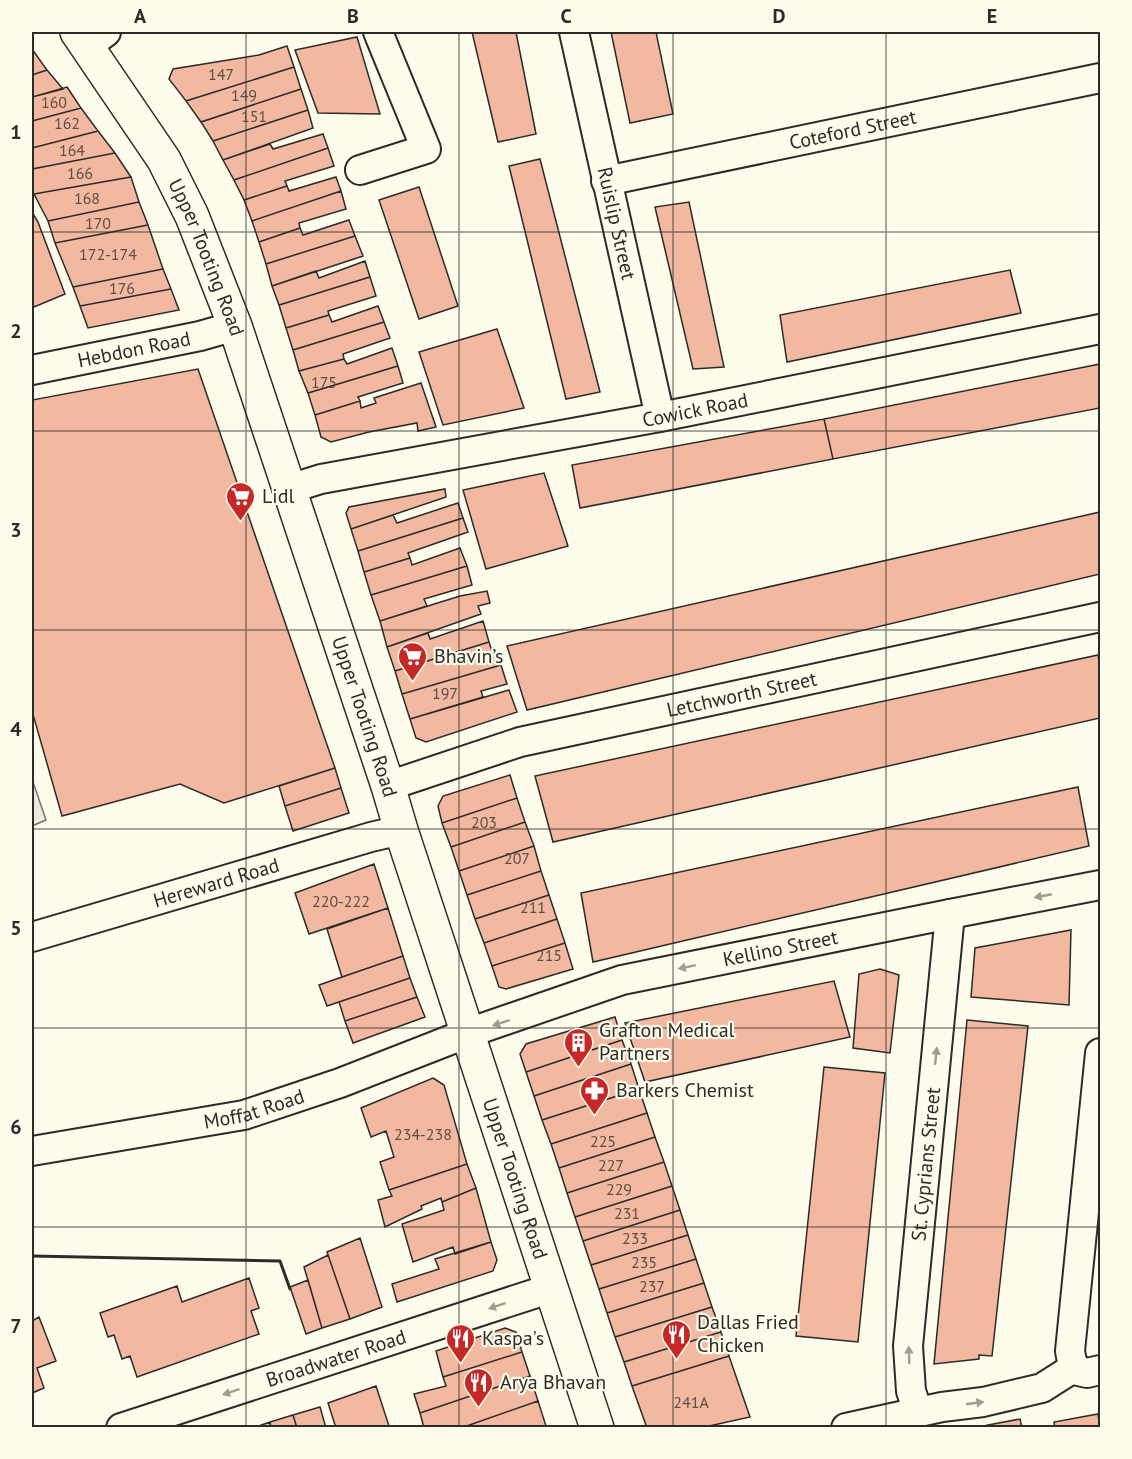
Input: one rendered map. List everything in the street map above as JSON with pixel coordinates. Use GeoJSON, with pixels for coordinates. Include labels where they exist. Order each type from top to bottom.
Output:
{"type":"FeatureCollection","features":[{"type":"Feature","properties":{"kind":"highway","name":"Upper Tooting Road"},"geometry":{"type":"LineString","coordinates":[[90,36],[177,182],[235,326],[597,1428]]}},
{"type":"Feature","properties":{"kind":"street"},"geometry":{"type":"LineString","coordinates":[[360,170],[426,149],[378,32]]}},
{"type":"Feature","properties":{"kind":"street","name":"Ruislip Street"},"geometry":{"type":"LineString","coordinates":[[574,32],[660,417]]}},
{"type":"Feature","properties":{"kind":"street","name":"Coteford Street"},"geometry":{"type":"LineString","coordinates":[[606,181],[1101,78]]}},
{"type":"Feature","properties":{"kind":"street","name":"Hebdon Road"},"geometry":{"type":"LineString","coordinates":[[32,370],[200,336],[235,326]]}},
{"type":"Feature","properties":{"kind":"street","name":"Cowick Road"},"geometry":{"type":"LineString","coordinates":[[289,489],[321,479],[386,466],[660,417],[1101,328]]}},
{"type":"Feature","properties":{"kind":"street","name":"Letchworth Street"},"geometry":{"type":"LineString","coordinates":[[388,786],[520,741],[1101,617]]}},
{"type":"Feature","properties":{"kind":"street","name":"Hereward Road"},"geometry":{"type":"LineString","coordinates":[[32,937],[401,830]]}},
{"type":"Feature","properties":{"kind":"street","name":"Kellino Street"},"geometry":{"type":"LineString","coordinates":[[468,1033],[622,980],[1101,885]]}},
{"type":"Feature","properties":{"kind":"street","name":"St. Cyprians Street"},"geometry":{"type":"LineString","coordinates":[[918,1412],[911,1391],[908,1346],[950,914]]}},
{"type":"Feature","properties":{"kind":"street","name":"Moffat Road"},"geometry":{"type":"LineString","coordinates":[[32,1150],[244,1115],[340,1083],[468,1033]]}},
{"type":"Feature","properties":{"kind":"street"},"geometry":{"type":"LineString","coordinates":[[846,1428],[918,1412],[983,1402],[1042,1388],[1088,1369],[1070,1351],[1099,1091],[1101,1053]]}},
{"type":"Feature","properties":{"kind":"street","name":"Broadwater Road"},"geometry":{"type":"LineString","coordinates":[[121,1428],[552,1288]]}},
{"type":"Feature","properties":{"kind":"shaded area"},"geometry":{"type":"Polygon","coordinates":[[[32,779],[46,820],[32,826],[32,779]]]}},
{"type":"Feature","properties":{"kind":"building"},"geometry":{"type":"Polygon","coordinates":[[[472,32],[516,32],[536,134],[498,142],[472,32]]]}},
{"type":"Feature","properties":{"kind":"building"},"geometry":{"type":"Polygon","coordinates":[[[611,32],[656,32],[673,114],[630,123],[611,32]]]}},
{"type":"Feature","properties":{"kind":"building"},"geometry":{"type":"Polygon","coordinates":[[[357,37],[380,114],[318,113],[295,50],[357,37]]]}},
{"type":"Feature","properties":{"kind":"building"},"geometry":{"type":"Polygon","coordinates":[[[287,46],[294,67],[186,101],[169,79],[173,69],[259,55],[287,46]]]}},
{"type":"Feature","properties":{"kind":"building"},"geometry":{"type":"Polygon","coordinates":[[[32,49],[47,70],[32,75],[32,49]]]}},
{"type":"Feature","properties":{"kind":"building"},"geometry":{"type":"Polygon","coordinates":[[[294,67],[301,89],[201,122],[186,101],[294,67]]]}},
{"type":"Feature","properties":{"kind":"building"},"geometry":{"type":"Polygon","coordinates":[[[47,70],[63,89],[32,97],[32,75],[47,70]]]}},
{"type":"Feature","properties":{"kind":"building"},"geometry":{"type":"Polygon","coordinates":[[[67,87],[81,108],[32,121],[32,97],[67,87]]]}},
{"type":"Feature","properties":{"kind":"building"},"geometry":{"type":"Polygon","coordinates":[[[301,89],[308,110],[213,141],[201,122],[301,89]]]}},
{"type":"Feature","properties":{"kind":"building"},"geometry":{"type":"Polygon","coordinates":[[[81,108],[98,131],[32,148],[32,121],[81,108]]]}},
{"type":"Feature","properties":{"kind":"building"},"geometry":{"type":"Polygon","coordinates":[[[308,110],[313,128],[223,160],[213,141],[308,110]]]}},
{"type":"Feature","properties":{"kind":"building"},"geometry":{"type":"Polygon","coordinates":[[[98,131],[115,153],[32,169],[32,148],[98,131]]]}},
{"type":"Feature","properties":{"kind":"building"},"geometry":{"type":"Polygon","coordinates":[[[323,134],[328,148],[234,180],[223,160],[270,144],[273,149],[323,134]]]}},
{"type":"Feature","properties":{"kind":"building"},"geometry":{"type":"Polygon","coordinates":[[[328,148],[334,166],[285,181],[287,186],[244,200],[234,180],[328,148]]]}},
{"type":"Feature","properties":{"kind":"building"},"geometry":{"type":"Polygon","coordinates":[[[115,153],[131,177],[34,194],[32,191],[32,169],[115,153]]]}},
{"type":"Feature","properties":{"kind":"building"},"geometry":{"type":"Polygon","coordinates":[[[540,159],[600,392],[566,399],[509,166],[540,159]]]}},
{"type":"Feature","properties":{"kind":"building"},"geometry":{"type":"Polygon","coordinates":[[[131,177],[139,202],[48,221],[34,194],[131,177]]]}},
{"type":"Feature","properties":{"kind":"building"},"geometry":{"type":"Polygon","coordinates":[[[336,177],[341,191],[252,221],[244,200],[287,186],[289,191],[336,177]]]}},
{"type":"Feature","properties":{"kind":"building"},"geometry":{"type":"Polygon","coordinates":[[[419,187],[458,306],[419,319],[379,200],[419,187]]]}},
{"type":"Feature","properties":{"kind":"building"},"geometry":{"type":"Polygon","coordinates":[[[341,191],[346,209],[299,223],[300,228],[259,242],[252,221],[341,191]]]}},
{"type":"Feature","properties":{"kind":"building"},"geometry":{"type":"Polygon","coordinates":[[[139,202],[148,225],[55,243],[48,221],[139,202]]]}},
{"type":"Feature","properties":{"kind":"building"},"geometry":{"type":"Polygon","coordinates":[[[689,202],[724,367],[693,369],[655,207],[689,202]]]}},
{"type":"Feature","properties":{"kind":"building"},"geometry":{"type":"Polygon","coordinates":[[[32,212],[38,222],[65,294],[34,307],[32,301],[32,212]]]}},
{"type":"Feature","properties":{"kind":"building"},"geometry":{"type":"Polygon","coordinates":[[[349,220],[355,236],[266,264],[259,242],[300,228],[303,235],[349,220]]]}},
{"type":"Feature","properties":{"kind":"building"},"geometry":{"type":"Polygon","coordinates":[[[148,225],[163,269],[73,287],[55,243],[148,225]]]}},
{"type":"Feature","properties":{"kind":"building"},"geometry":{"type":"Polygon","coordinates":[[[355,236],[363,256],[272,286],[266,264],[355,236]]]}},
{"type":"Feature","properties":{"kind":"building"},"geometry":{"type":"Polygon","coordinates":[[[365,261],[370,277],[279,305],[272,286],[316,271],[319,278],[365,261]]]}},
{"type":"Feature","properties":{"kind":"building"},"geometry":{"type":"Polygon","coordinates":[[[163,269],[171,289],[80,306],[73,287],[163,269]]]}},
{"type":"Feature","properties":{"kind":"building"},"geometry":{"type":"Polygon","coordinates":[[[1010,270],[1021,313],[787,362],[780,315],[1010,270]]]}},
{"type":"Feature","properties":{"kind":"building"},"geometry":{"type":"Polygon","coordinates":[[[370,277],[376,296],[328,311],[329,315],[286,328],[279,305],[370,277]]]}},
{"type":"Feature","properties":{"kind":"building"},"geometry":{"type":"Polygon","coordinates":[[[171,289],[179,310],[88,328],[80,306],[171,289]]]}},
{"type":"Feature","properties":{"kind":"building"},"geometry":{"type":"Polygon","coordinates":[[[378,306],[384,322],[293,350],[286,328],[329,315],[332,322],[378,306]]]}},
{"type":"Feature","properties":{"kind":"building"},"geometry":{"type":"Polygon","coordinates":[[[384,322],[390,338],[343,354],[344,359],[299,371],[293,350],[384,322]]]}},
{"type":"Feature","properties":{"kind":"building"},"geometry":{"type":"Polygon","coordinates":[[[497,329],[524,408],[443,425],[419,352],[497,329]]]}},
{"type":"Feature","properties":{"kind":"building"},"geometry":{"type":"Polygon","coordinates":[[[392,348],[398,366],[308,393],[299,371],[344,359],[347,364],[392,348]]]}},
{"type":"Feature","properties":{"kind":"building"},"geometry":{"type":"Polygon","coordinates":[[[1100,364],[1100,408],[833,459],[824,419],[1100,364]]]}},
{"type":"Feature","properties":{"kind":"building"},"geometry":{"type":"Polygon","coordinates":[[[398,366],[403,383],[358,397],[360,401],[315,415],[308,393],[398,366]]]}},
{"type":"Feature","properties":{"kind":"building"},"geometry":{"type":"Polygon","coordinates":[[[198,369],[335,768],[224,803],[180,784],[62,816],[32,711],[32,400],[198,369]]]}},
{"type":"Feature","properties":{"kind":"building"},"geometry":{"type":"Polygon","coordinates":[[[421,383],[436,427],[418,431],[417,423],[331,442],[321,437],[315,415],[360,401],[361,408],[376,403],[374,398],[421,383]]]}},
{"type":"Feature","properties":{"kind":"building"},"geometry":{"type":"Polygon","coordinates":[[[824,419],[833,459],[580,508],[572,465],[824,419]]]}},
{"type":"Feature","properties":{"kind":"building"},"geometry":{"type":"Polygon","coordinates":[[[544,473],[568,546],[486,569],[463,490],[544,473]]]}},
{"type":"Feature","properties":{"kind":"building"},"geometry":{"type":"Polygon","coordinates":[[[445,489],[446,497],[351,529],[346,513],[349,507],[445,489]]]}},
{"type":"Feature","properties":{"kind":"building"},"geometry":{"type":"Polygon","coordinates":[[[458,503],[463,518],[358,551],[351,529],[393,515],[397,523],[458,503]]]}},
{"type":"Feature","properties":{"kind":"building"},"geometry":{"type":"Polygon","coordinates":[[[1100,512],[1100,574],[527,710],[507,646],[1100,512]]]}},
{"type":"Feature","properties":{"kind":"building"},"geometry":{"type":"Polygon","coordinates":[[[463,518],[468,532],[408,553],[410,558],[364,572],[358,551],[463,518]]]}},
{"type":"Feature","properties":{"kind":"building"},"geometry":{"type":"Polygon","coordinates":[[[460,548],[467,566],[371,595],[364,572],[410,558],[412,565],[460,548]]]}},
{"type":"Feature","properties":{"kind":"building"},"geometry":{"type":"Polygon","coordinates":[[[467,566],[472,585],[424,599],[427,606],[380,621],[371,595],[467,566]]]}},
{"type":"Feature","properties":{"kind":"building"},"geometry":{"type":"Polygon","coordinates":[[[487,591],[490,603],[478,606],[481,614],[387,647],[380,621],[460,596],[487,591]]]}},
{"type":"Feature","properties":{"kind":"building"},"geometry":{"type":"Polygon","coordinates":[[[483,621],[489,642],[395,671],[387,647],[428,633],[430,639],[483,621]]]}},
{"type":"Feature","properties":{"kind":"building"},"geometry":{"type":"Polygon","coordinates":[[[489,642],[492,651],[496,650],[501,665],[402,694],[395,671],[489,642]]]}},
{"type":"Feature","properties":{"kind":"building"},"geometry":{"type":"Polygon","coordinates":[[[1098,655],[1100,718],[553,842],[535,776],[1098,655]]]}},
{"type":"Feature","properties":{"kind":"building"},"geometry":{"type":"Polygon","coordinates":[[[501,665],[507,684],[481,691],[483,697],[410,719],[402,694],[501,665]]]}},
{"type":"Feature","properties":{"kind":"building"},"geometry":{"type":"Polygon","coordinates":[[[509,690],[517,712],[426,742],[416,738],[410,719],[509,690]]]}},
{"type":"Feature","properties":{"kind":"building"},"geometry":{"type":"Polygon","coordinates":[[[335,768],[341,788],[285,806],[279,786],[335,768]]]}},
{"type":"Feature","properties":{"kind":"building"},"geometry":{"type":"Polygon","coordinates":[[[510,775],[517,798],[442,823],[438,806],[443,796],[510,775]]]}},
{"type":"Feature","properties":{"kind":"building"},"geometry":{"type":"Polygon","coordinates":[[[1078,787],[1089,846],[593,962],[581,893],[1078,787]]]}},
{"type":"Feature","properties":{"kind":"building"},"geometry":{"type":"Polygon","coordinates":[[[341,788],[349,813],[293,831],[285,806],[341,788]]]}},
{"type":"Feature","properties":{"kind":"building"},"geometry":{"type":"Polygon","coordinates":[[[517,798],[525,822],[451,847],[442,823],[517,798]]]}},
{"type":"Feature","properties":{"kind":"building"},"geometry":{"type":"Polygon","coordinates":[[[525,822],[534,846],[459,871],[451,847],[525,822]]]}},
{"type":"Feature","properties":{"kind":"building"},"geometry":{"type":"Polygon","coordinates":[[[534,846],[541,871],[467,895],[459,871],[534,846]]]}},
{"type":"Feature","properties":{"kind":"building"},"geometry":{"type":"Polygon","coordinates":[[[374,864],[388,908],[309,934],[295,893],[374,864]]]}},
{"type":"Feature","properties":{"kind":"building"},"geometry":{"type":"Polygon","coordinates":[[[541,871],[549,895],[475,919],[467,895],[541,871]]]}},
{"type":"Feature","properties":{"kind":"building"},"geometry":{"type":"Polygon","coordinates":[[[549,895],[557,919],[484,943],[475,919],[549,895]]]}},
{"type":"Feature","properties":{"kind":"building"},"geometry":{"type":"Polygon","coordinates":[[[388,908],[403,956],[342,977],[327,929],[388,908]]]}},
{"type":"Feature","properties":{"kind":"building"},"geometry":{"type":"Polygon","coordinates":[[[557,919],[565,943],[492,966],[484,943],[557,919]]]}},
{"type":"Feature","properties":{"kind":"building"},"geometry":{"type":"Polygon","coordinates":[[[1071,930],[1069,1005],[971,997],[975,948],[1071,930]]]}},
{"type":"Feature","properties":{"kind":"building"},"geometry":{"type":"Polygon","coordinates":[[[565,943],[573,969],[506,989],[499,987],[492,966],[565,943]]]}},
{"type":"Feature","properties":{"kind":"building"},"geometry":{"type":"Polygon","coordinates":[[[403,956],[410,978],[327,1006],[319,985],[403,956]]]}},
{"type":"Feature","properties":{"kind":"building"},"geometry":{"type":"Polygon","coordinates":[[[880,969],[899,975],[890,1053],[853,1048],[859,974],[880,969]]]}},
{"type":"Feature","properties":{"kind":"building"},"geometry":{"type":"Polygon","coordinates":[[[410,978],[417,997],[345,1021],[339,1002],[410,978]]]}},
{"type":"Feature","properties":{"kind":"building"},"geometry":{"type":"Polygon","coordinates":[[[834,981],[850,1037],[645,1082],[625,1023],[834,981]]]}},
{"type":"Feature","properties":{"kind":"building"},"geometry":{"type":"Polygon","coordinates":[[[417,997],[425,1017],[353,1043],[345,1021],[417,997]]]}},
{"type":"Feature","properties":{"kind":"building"},"geometry":{"type":"Polygon","coordinates":[[[615,1017],[622,1040],[526,1072],[520,1054],[526,1044],[615,1017]]]}},
{"type":"Feature","properties":{"kind":"building"},"geometry":{"type":"Polygon","coordinates":[[[967,1020],[1028,1026],[992,1356],[979,1355],[979,1359],[934,1364],[967,1020]]]}},
{"type":"Feature","properties":{"kind":"building","name":"Grafton Medical Partners"},"geometry":{"type":"Polygon","coordinates":[[[622,1040],[631,1064],[534,1096],[526,1072],[622,1040]]]}},
{"type":"Feature","properties":{"kind":"building"},"geometry":{"type":"Polygon","coordinates":[[[631,1064],[639,1089],[542,1120],[534,1096],[631,1064]]]}},
{"type":"Feature","properties":{"kind":"building"},"geometry":{"type":"Polygon","coordinates":[[[824,1067],[885,1073],[858,1342],[796,1336],[824,1067]]]}},
{"type":"Feature","properties":{"kind":"building"},"geometry":{"type":"Polygon","coordinates":[[[433,1078],[444,1085],[467,1164],[389,1190],[380,1162],[394,1157],[386,1131],[371,1137],[361,1108],[433,1078]]]}},
{"type":"Feature","properties":{"kind":"building","name":"Barkers Chemist"},"geometry":{"type":"Polygon","coordinates":[[[639,1089],[647,1113],[551,1144],[542,1120],[639,1089]]]}},
{"type":"Feature","properties":{"kind":"building"},"geometry":{"type":"Polygon","coordinates":[[[647,1113],[655,1137],[559,1168],[551,1144],[647,1113]]]}},
{"type":"Feature","properties":{"kind":"building"},"geometry":{"type":"Polygon","coordinates":[[[655,1137],[664,1162],[567,1193],[559,1168],[655,1137]]]}},
{"type":"Feature","properties":{"kind":"building"},"geometry":{"type":"Polygon","coordinates":[[[664,1162],[672,1186],[575,1217],[567,1193],[664,1162]]]}},
{"type":"Feature","properties":{"kind":"building"},"geometry":{"type":"Polygon","coordinates":[[[467,1164],[476,1188],[442,1202],[441,1198],[421,1206],[422,1209],[385,1227],[378,1200],[392,1196],[389,1190],[467,1164]]]}},
{"type":"Feature","properties":{"kind":"building"},"geometry":{"type":"Polygon","coordinates":[[[672,1186],[680,1210],[583,1241],[575,1217],[672,1186]]]}},
{"type":"Feature","properties":{"kind":"building"},"geometry":{"type":"Polygon","coordinates":[[[476,1188],[491,1242],[455,1254],[453,1247],[413,1262],[402,1224],[444,1210],[442,1202],[476,1188]]]}},
{"type":"Feature","properties":{"kind":"building"},"geometry":{"type":"Polygon","coordinates":[[[680,1210],[688,1235],[591,1265],[583,1241],[680,1210]]]}},
{"type":"Feature","properties":{"kind":"building"},"geometry":{"type":"Polygon","coordinates":[[[688,1235],[696,1259],[599,1289],[591,1265],[688,1235]]]}},
{"type":"Feature","properties":{"kind":"building"},"geometry":{"type":"Polygon","coordinates":[[[360,1238],[382,1307],[350,1319],[327,1252],[360,1238]]]}},
{"type":"Feature","properties":{"kind":"building"},"geometry":{"type":"Polygon","coordinates":[[[491,1242],[497,1260],[493,1271],[397,1302],[392,1284],[439,1269],[435,1259],[491,1242]]]}},
{"type":"Feature","properties":{"kind":"building"},"geometry":{"type":"Polygon","coordinates":[[[328,1255],[350,1319],[322,1328],[304,1267],[328,1255]]]}},
{"type":"Feature","properties":{"kind":"building"},"geometry":{"type":"Polygon","coordinates":[[[696,1259],[704,1283],[607,1313],[599,1289],[696,1259]]]}},
{"type":"Feature","properties":{"kind":"building"},"geometry":{"type":"Polygon","coordinates":[[[249,1278],[259,1308],[251,1311],[259,1334],[137,1377],[130,1356],[122,1359],[114,1335],[108,1337],[100,1313],[177,1286],[182,1302],[249,1278]]]}},
{"type":"Feature","properties":{"kind":"building"},"geometry":{"type":"Polygon","coordinates":[[[308,1280],[322,1328],[306,1334],[290,1287],[308,1280]]]}},
{"type":"Feature","properties":{"kind":"building"},"geometry":{"type":"Polygon","coordinates":[[[704,1283],[712,1307],[615,1337],[607,1313],[704,1283]]]}},
{"type":"Feature","properties":{"kind":"building"},"geometry":{"type":"Polygon","coordinates":[[[712,1307],[721,1332],[624,1362],[615,1337],[712,1307]]]}},
{"type":"Feature","properties":{"kind":"building"},"geometry":{"type":"Polygon","coordinates":[[[39,1317],[56,1361],[37,1368],[44,1388],[32,1393],[32,1321],[39,1317]]]}},
{"type":"Feature","properties":{"kind":"building","name":"Kaspa's"},"geometry":{"type":"Polygon","coordinates":[[[505,1328],[516,1332],[522,1352],[443,1377],[436,1351],[505,1328]]]}},
{"type":"Feature","properties":{"kind":"building","name":"Dallas Fried Chicken"},"geometry":{"type":"Polygon","coordinates":[[[721,1332],[729,1356],[632,1386],[624,1362],[721,1332]]]}},
{"type":"Feature","properties":{"kind":"building"},"geometry":{"type":"Polygon","coordinates":[[[522,1352],[530,1376],[420,1413],[414,1394],[446,1386],[443,1377],[522,1352]]]}},
{"type":"Feature","properties":{"kind":"building"},"geometry":{"type":"Polygon","coordinates":[[[729,1356],[750,1417],[700,1428],[647,1428],[632,1386],[729,1356]]]}},
{"type":"Feature","properties":{"kind":"building","name":"Arya Bhavan"},"geometry":{"type":"Polygon","coordinates":[[[530,1376],[538,1401],[461,1428],[424,1428],[420,1413],[530,1376]]]}},
{"type":"Feature","properties":{"kind":"building"},"geometry":{"type":"Polygon","coordinates":[[[376,1386],[389,1426],[336,1428],[328,1403],[376,1386]]]}},
{"type":"Feature","properties":{"kind":"building"},"geometry":{"type":"Polygon","coordinates":[[[538,1401],[546,1426],[542,1428],[461,1428],[538,1401]]]}},
{"type":"Feature","properties":{"kind":"building"},"geometry":{"type":"Polygon","coordinates":[[[320,1407],[326,1428],[297,1428],[293,1415],[320,1407]]]}},
{"type":"Feature","properties":{"kind":"building"},"geometry":{"type":"Polygon","coordinates":[[[1098,1414],[1100,1428],[1055,1428],[1054,1422],[1098,1414]]]}},
{"type":"Feature","properties":{"kind":"building"},"geometry":{"type":"Polygon","coordinates":[[[293,1415],[297,1428],[271,1428],[270,1422],[293,1415]]]}},
{"type":"Feature","properties":{"kind":"building"},"geometry":{"type":"Polygon","coordinates":[[[1020,1419],[1022,1428],[976,1428],[988,1425],[1020,1419]]]}},
{"type":"Feature","properties":{"kind":"building"},"geometry":{"type":"Polygon","coordinates":[[[270,1422],[271,1428],[253,1428],[270,1422]]]}},
{"type":"Feature","properties":{"kind":"wall"},"geometry":{"type":"LineString","coordinates":[[32,1256],[280,1261],[290,1289]]}},
{"type":"Feature","properties":{"kind":"place","name":"Lidl"},"geometry":{"type":"Point","coordinates":[241,522]}},
{"type":"Feature","properties":{"kind":"place","name":"Bhavin’s"},"geometry":{"type":"Point","coordinates":[413,682]}},
{"type":"Feature","properties":{"kind":"place","name":"Grafton Medical Partners"},"geometry":{"type":"Point","coordinates":[578,1068]}},
{"type":"Feature","properties":{"kind":"place","name":"Barkers Chemist"},"geometry":{"type":"Point","coordinates":[595,1116]}},
{"type":"Feature","properties":{"kind":"place","name":"Dallas Fried Chicken"},"geometry":{"type":"Point","coordinates":[676,1360]}},
{"type":"Feature","properties":{"kind":"place","name":"Kaspa's"},"geometry":{"type":"Point","coordinates":[461,1364]}},
{"type":"Feature","properties":{"kind":"place","name":"Arya Bhavan"},"geometry":{"type":"Point","coordinates":[479,1408]}}]}
